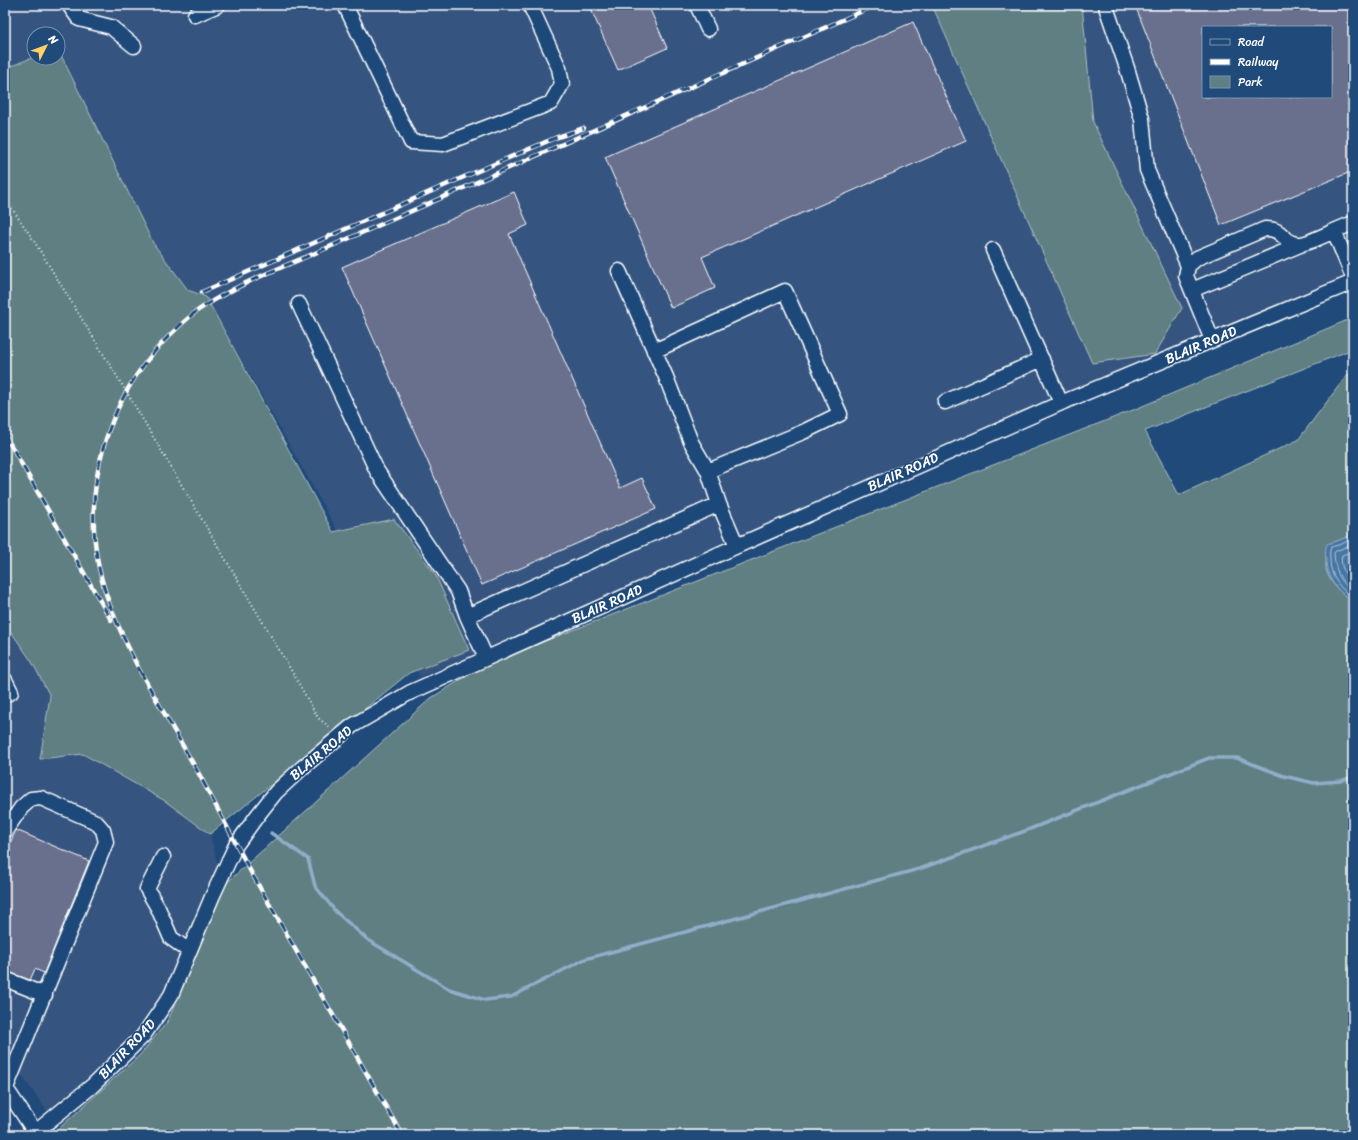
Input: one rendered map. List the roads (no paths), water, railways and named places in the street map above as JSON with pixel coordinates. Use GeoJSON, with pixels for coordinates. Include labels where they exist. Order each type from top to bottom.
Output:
{"type":"FeatureCollection","features":[{"type":"Feature","properties":{"kind":"street"},"geometry":{"type":"LineString","coordinates":[[69,5],[78,19],[111,27],[134,46]]}},
{"type":"Feature","properties":{"kind":"street"},"geometry":{"type":"LineString","coordinates":[[195,15],[218,5]]}},
{"type":"Feature","properties":{"kind":"street"},"geometry":{"type":"LineString","coordinates":[[345,5],[411,142],[442,144],[551,103],[562,84],[559,68],[530,5]]}},
{"type":"Feature","properties":{"kind":"street"},"geometry":{"type":"LineString","coordinates":[[697,5],[708,29]]}},
{"type":"Feature","properties":{"kind":"street"},"geometry":{"type":"LineString","coordinates":[[1106,5],[1106,10],[1127,68],[1142,119],[1147,170],[1188,266],[1186,276],[1212,340]]}},
{"type":"Feature","properties":{"kind":"street"},"geometry":{"type":"LineString","coordinates":[[1192,290],[1353,223]]}},
{"type":"Feature","properties":{"kind":"street"},"geometry":{"type":"LineString","coordinates":[[1188,266],[1197,258],[1265,229],[1273,229],[1280,232],[1291,243],[1300,244]]}},
{"type":"Feature","properties":{"kind":"street"},"geometry":{"type":"LineString","coordinates":[[1334,231],[1353,277]]}},
{"type":"Feature","properties":{"kind":"street"},"geometry":{"type":"LineString","coordinates":[[993,250],[1061,403]]}},
{"type":"Feature","properties":{"kind":"street"},"geometry":{"type":"LineString","coordinates":[[619,271],[654,351],[691,442],[708,471],[719,504],[737,546]]}},
{"type":"Feature","properties":{"kind":"street","name":"BLAIR ROAD"},"geometry":{"type":"LineString","coordinates":[[33,1133],[92,1086],[143,1036],[171,995],[212,897],[236,845],[276,792],[303,766],[352,726],[409,693],[737,546],[1061,403],[1353,282]]}},
{"type":"Feature","properties":{"kind":"street"},"geometry":{"type":"LineString","coordinates":[[654,351],[785,292],[840,414],[803,432],[708,471]]}},
{"type":"Feature","properties":{"kind":"street"},"geometry":{"type":"LineString","coordinates":[[299,304],[378,471],[458,591],[486,658]]}},
{"type":"Feature","properties":{"kind":"street"},"geometry":{"type":"LineString","coordinates":[[945,402],[1042,359]]}},
{"type":"Feature","properties":{"kind":"street"},"geometry":{"type":"LineString","coordinates":[[468,616],[719,504]]}},
{"type":"Feature","properties":{"kind":"street"},"geometry":{"type":"LineString","coordinates":[[5,680],[11,692],[5,695]]}},
{"type":"Feature","properties":{"kind":"street"},"geometry":{"type":"LineString","coordinates":[[5,831],[21,808],[31,799],[41,798],[96,822],[103,830],[106,842],[45,995],[5,1088],[33,1133]]}},
{"type":"Feature","properties":{"kind":"street"},"geometry":{"type":"LineString","coordinates":[[163,857],[147,889],[172,938],[189,951]]}},
{"type":"Feature","properties":{"kind":"street"},"geometry":{"type":"LineString","coordinates":[[5,979],[45,995]]}},
{"type":"Feature","properties":{"kind":"water"},"geometry":{"type":"Polygon","coordinates":[[[1353,534],[1353,602],[1342,594],[1334,584],[1328,572],[1325,553],[1327,544],[1353,534]]]}},
{"type":"Feature","properties":{"kind":"waterway"},"geometry":{"type":"LineString","coordinates":[[271,833],[308,859],[315,886],[336,912],[368,940],[449,989],[485,1000],[511,997],[585,959],[919,869],[1025,831],[1209,758],[1237,758],[1284,776],[1314,783],[1341,781],[1353,776]]}},
{"type":"Feature","properties":{"kind":"railway"},"geometry":{"type":"LineString","coordinates":[[142,675],[123,636],[102,582],[95,537],[94,506],[97,475],[104,445],[114,416],[128,389],[145,363],[166,339],[183,323],[214,300],[259,277],[876,5]]}},
{"type":"Feature","properties":{"kind":"railway"},"geometry":{"type":"LineString","coordinates":[[202,292],[464,177],[555,138],[584,128]]}},
{"type":"Feature","properties":{"kind":"railway"},"geometry":{"type":"LineString","coordinates":[[5,435],[111,620]]}},
{"type":"Feature","properties":{"kind":"railway"},"geometry":{"type":"LineString","coordinates":[[140,671],[199,774],[252,874],[402,1135]]}}]}
